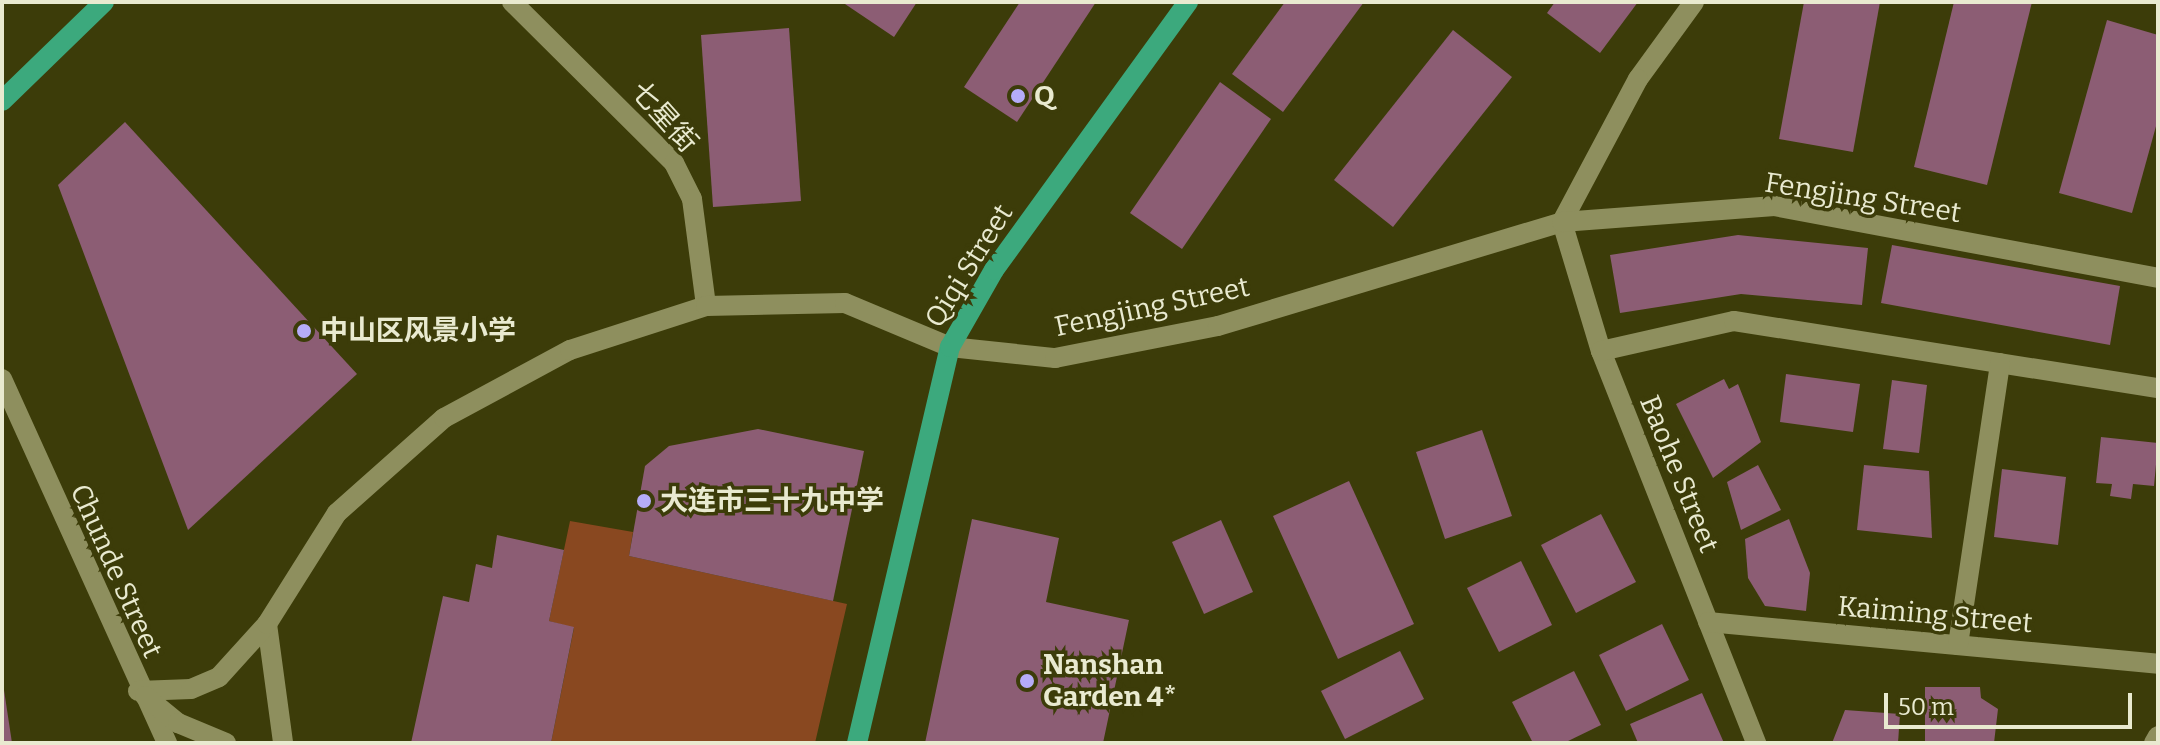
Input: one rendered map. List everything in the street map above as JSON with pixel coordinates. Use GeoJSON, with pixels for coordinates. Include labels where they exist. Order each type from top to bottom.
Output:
{"type":"FeatureCollection","features":[{"type":"Feature","properties":{"kind":"main road"},"geometry":{"type":"LineString","coordinates":[[2,101],[104,2]]}},
{"type":"Feature","properties":{"kind":"main road","name":"Qiqi Street"},"geometry":{"type":"LineString","coordinates":[[857,743],[950,347],[994,270],[1188,2]]}},
{"type":"Feature","properties":{"kind":"street","name":"七星街"},"geometry":{"type":"LineString","coordinates":[[512,2],[674,163],[692,199],[706,306]]}},
{"type":"Feature","properties":{"kind":"street"},"geometry":{"type":"LineString","coordinates":[[1562,222],[1638,79],[1694,2]]}},
{"type":"Feature","properties":{"kind":"street","name":"Fengjing Street"},"geometry":{"type":"LineString","coordinates":[[138,691],[191,689],[219,677],[267,624],[337,513],[444,418],[570,350],[706,306],[845,303],[950,347],[1055,358],[1218,326],[1562,222],[1774,206],[2158,278]]}},
{"type":"Feature","properties":{"kind":"street","name":"Baohe Street"},"geometry":{"type":"LineString","coordinates":[[1562,222],[1601,351],[1756,743]]}},
{"type":"Feature","properties":{"kind":"street"},"geometry":{"type":"LineString","coordinates":[[1601,351],[1734,321],[2158,388]]}},
{"type":"Feature","properties":{"kind":"street"},"geometry":{"type":"LineString","coordinates":[[1958,645],[2000,363]]}},
{"type":"Feature","properties":{"kind":"street","name":"Chunde Street"},"geometry":{"type":"LineString","coordinates":[[2,379],[138,691],[178,723],[226,743]]}},
{"type":"Feature","properties":{"kind":"street","name":"Kaiming Street"},"geometry":{"type":"LineString","coordinates":[[1708,622],[2158,664]]}},
{"type":"Feature","properties":{"kind":"street"},"geometry":{"type":"LineString","coordinates":[[267,624],[283,743]]}},
{"type":"Feature","properties":{"kind":"street"},"geometry":{"type":"LineString","coordinates":[[138,691],[167,743]]}},
{"type":"Feature","properties":{"kind":"street"},"geometry":{"type":"LineString","coordinates":[[2154,743],[2158,736]]}},
{"type":"Feature","properties":{"kind":"shaded area"},"geometry":{"type":"Polygon","coordinates":[[[570,521],[633,532],[629,556],[847,604],[815,743],[551,743],[574,628],[549,621],[570,521]]]}},
{"type":"Feature","properties":{"kind":"building"},"geometry":{"type":"Polygon","coordinates":[[[842,2],[917,2],[894,37],[842,2]]]}},
{"type":"Feature","properties":{"kind":"building"},"geometry":{"type":"Polygon","coordinates":[[[1020,2],[1096,2],[1017,122],[964,87],[1020,2]]]}},
{"type":"Feature","properties":{"kind":"building"},"geometry":{"type":"Polygon","coordinates":[[[1285,2],[1364,2],[1283,112],[1232,74],[1285,2]]]}},
{"type":"Feature","properties":{"kind":"building"},"geometry":{"type":"Polygon","coordinates":[[[1555,2],[1638,2],[1600,53],[1547,13],[1555,2]]]}},
{"type":"Feature","properties":{"kind":"building"},"geometry":{"type":"Polygon","coordinates":[[[1804,2],[1880,2],[1853,152],[1779,139],[1804,2]]]}},
{"type":"Feature","properties":{"kind":"building"},"geometry":{"type":"Polygon","coordinates":[[[1954,2],[2032,2],[1987,185],[1914,167],[1954,2]]]}},
{"type":"Feature","properties":{"kind":"building"},"geometry":{"type":"Polygon","coordinates":[[[2107,20],[2158,35],[2158,119],[2132,213],[2059,193],[2107,20]]]}},
{"type":"Feature","properties":{"kind":"building"},"geometry":{"type":"Polygon","coordinates":[[[789,28],[801,201],[713,207],[701,35],[789,28]]]}},
{"type":"Feature","properties":{"kind":"building"},"geometry":{"type":"Polygon","coordinates":[[[1453,30],[1512,77],[1393,227],[1334,180],[1453,30]]]}},
{"type":"Feature","properties":{"kind":"building"},"geometry":{"type":"Polygon","coordinates":[[[1220,82],[1271,119],[1182,249],[1130,213],[1220,82]]]}},
{"type":"Feature","properties":{"kind":"building"},"geometry":{"type":"Polygon","coordinates":[[[125,122],[357,374],[188,530],[58,185],[125,122]]]}},
{"type":"Feature","properties":{"kind":"building"},"geometry":{"type":"Polygon","coordinates":[[[1738,235],[1868,248],[1862,305],[1741,294],[1620,313],[1610,255],[1738,235]]]}},
{"type":"Feature","properties":{"kind":"building"},"geometry":{"type":"Polygon","coordinates":[[[1892,245],[2120,286],[2110,345],[1881,303],[1892,245]]]}},
{"type":"Feature","properties":{"kind":"building"},"geometry":{"type":"Polygon","coordinates":[[[1786,374],[1860,384],[1853,432],[1780,422],[1786,374]]]}},
{"type":"Feature","properties":{"kind":"building"},"geometry":{"type":"Polygon","coordinates":[[[1724,379],[1729,389],[1738,384],[1761,442],[1713,478],[1676,404],[1724,379]]]}},
{"type":"Feature","properties":{"kind":"building"},"geometry":{"type":"Polygon","coordinates":[[[1892,380],[1927,385],[1919,453],[1883,449],[1892,380]]]}},
{"type":"Feature","properties":{"kind":"building"},"geometry":{"type":"Polygon","coordinates":[[[758,429],[864,451],[833,601],[629,556],[645,466],[669,446],[758,429]]]}},
{"type":"Feature","properties":{"kind":"building"},"geometry":{"type":"Polygon","coordinates":[[[1482,430],[1512,516],[1445,539],[1416,452],[1482,430]]]}},
{"type":"Feature","properties":{"kind":"building"},"geometry":{"type":"Polygon","coordinates":[[[2101,437],[2158,443],[2154,486],[2133,484],[2131,499],[2110,496],[2112,484],[2096,483],[2101,437]]]}},
{"type":"Feature","properties":{"kind":"building"},"geometry":{"type":"Polygon","coordinates":[[[1758,465],[1781,510],[1741,530],[1727,482],[1758,465]]]}},
{"type":"Feature","properties":{"kind":"building"},"geometry":{"type":"Polygon","coordinates":[[[1864,465],[1929,471],[1932,538],[1857,530],[1864,465]]]}},
{"type":"Feature","properties":{"kind":"building"},"geometry":{"type":"Polygon","coordinates":[[[2002,469],[2066,477],[2058,545],[1994,537],[2002,469]]]}},
{"type":"Feature","properties":{"kind":"building"},"geometry":{"type":"Polygon","coordinates":[[[1349,481],[1414,624],[1338,659],[1273,516],[1349,481]]]}},
{"type":"Feature","properties":{"kind":"building"},"geometry":{"type":"Polygon","coordinates":[[[1601,514],[1636,582],[1576,613],[1541,545],[1601,514]]]}},
{"type":"Feature","properties":{"kind":"building","name":"Nanshan Garden 4*"},"geometry":{"type":"Polygon","coordinates":[[[972,519],[1059,538],[1046,602],[1129,620],[1103,743],[925,743],[972,519]]]}},
{"type":"Feature","properties":{"kind":"building"},"geometry":{"type":"Polygon","coordinates":[[[1789,519],[1810,573],[1806,611],[1765,606],[1748,578],[1745,539],[1789,519]]]}},
{"type":"Feature","properties":{"kind":"building"},"geometry":{"type":"Polygon","coordinates":[[[1221,520],[1253,592],[1204,614],[1172,542],[1221,520]]]}},
{"type":"Feature","properties":{"kind":"building"},"geometry":{"type":"Polygon","coordinates":[[[497,535],[564,550],[549,621],[574,627],[551,743],[411,743],[443,596],[469,602],[476,564],[492,568],[497,535]]]}},
{"type":"Feature","properties":{"kind":"building"},"geometry":{"type":"Polygon","coordinates":[[[1521,561],[1552,625],[1499,652],[1467,588],[1521,561]]]}},
{"type":"Feature","properties":{"kind":"building"},"geometry":{"type":"Polygon","coordinates":[[[1662,624],[1689,680],[1626,711],[1599,655],[1662,624]]]}},
{"type":"Feature","properties":{"kind":"building"},"geometry":{"type":"Polygon","coordinates":[[[1400,651],[1424,699],[1345,739],[1321,691],[1400,651]]]}},
{"type":"Feature","properties":{"kind":"building"},"geometry":{"type":"Polygon","coordinates":[[[1574,671],[1601,725],[1564,743],[1533,743],[1512,702],[1574,671]]]}},
{"type":"Feature","properties":{"kind":"building"},"geometry":{"type":"Polygon","coordinates":[[[1925,687],[1980,687],[1981,698],[1998,709],[1994,743],[1925,743],[1925,687]]]}},
{"type":"Feature","properties":{"kind":"building"},"geometry":{"type":"Polygon","coordinates":[[[4,690],[12,743],[2,743],[4,690]]]}},
{"type":"Feature","properties":{"kind":"building"},"geometry":{"type":"Polygon","coordinates":[[[1702,693],[1724,743],[1638,743],[1630,724],[1702,693]]]}},
{"type":"Feature","properties":{"kind":"building"},"geometry":{"type":"Polygon","coordinates":[[[1845,710],[1900,714],[1898,743],[1832,743],[1845,710]]]}},
{"type":"Feature","properties":{"kind":"place","name":"Q"},"geometry":{"type":"Point","coordinates":[1018,96]}},
{"type":"Feature","properties":{"kind":"place","name":"中山区风景小学"},"geometry":{"type":"Point","coordinates":[304,331]}},
{"type":"Feature","properties":{"kind":"place","name":"大连市三十九中学"},"geometry":{"type":"Point","coordinates":[644,501]}},
{"type":"Feature","properties":{"kind":"place","name":"Nanshan Garden 4*"},"geometry":{"type":"Point","coordinates":[1027,681]}}]}
